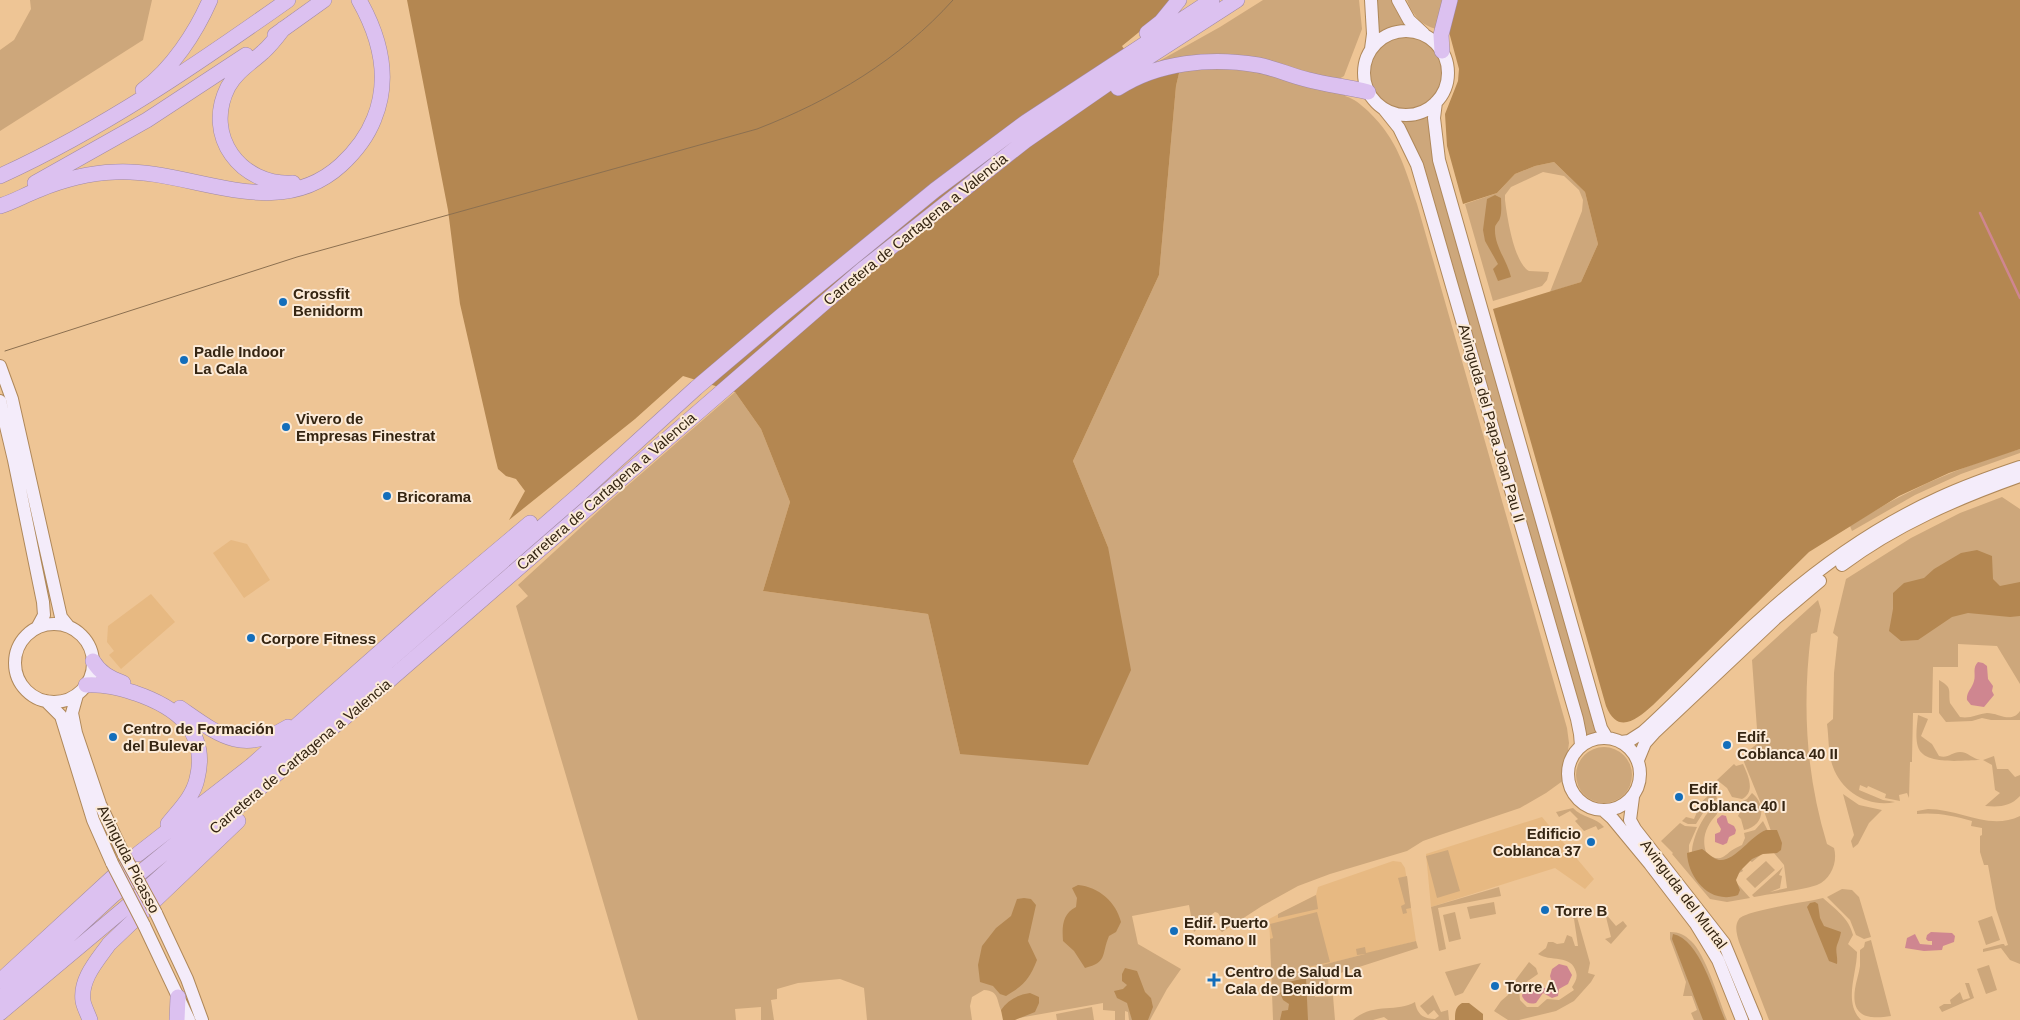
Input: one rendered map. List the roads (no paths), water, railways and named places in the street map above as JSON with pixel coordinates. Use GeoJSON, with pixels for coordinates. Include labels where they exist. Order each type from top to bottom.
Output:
{"type":"FeatureCollection","features":[{"type":"Feature","properties":{"kind":"highway"},"geometry":{"type":"LineString","coordinates":[[33,161],[120,107],[151,85],[172,62],[192,34],[210,0]]}},
{"type":"Feature","properties":{"kind":"highway"},"geometry":{"type":"LineString","coordinates":[[0,176],[33,161],[162,87],[288,0]]}},
{"type":"Feature","properties":{"kind":"highway"},"geometry":{"type":"LineString","coordinates":[[0,200],[53,174],[132,129],[214,77],[324,0]]}},
{"type":"Feature","properties":{"kind":"highway"},"geometry":{"type":"LineString","coordinates":[[0,206],[58,183],[90,175],[115,172],[159,174],[258,194],[288,191],[323,178],[336,169],[357,149],[372,125],[378,107],[383,78],[382,62],[376,34],[362,8],[354,0]]}},
{"type":"Feature","properties":{"kind":"highway"},"geometry":{"type":"LineString","coordinates":[[1026,122],[1074,84],[1160,22],[1179,0]]}},
{"type":"Feature","properties":{"kind":"highway","name":"Carretera de Cartagena a Valencia"},"geometry":{"type":"LineString","coordinates":[[0,999],[112,896],[276,759],[581,493],[696,388],[868,244],[1026,122],[1212,0]]}},
{"type":"Feature","properties":{"kind":"highway","name":"Carretera de Cartagena a Valencia"},"geometry":{"type":"LineString","coordinates":[[0,1013],[43,979],[130,904],[256,791],[386,683],[807,316],[944,204],[1062,114],[1237,0]]}},
{"type":"Feature","properties":{"kind":"highway"},"geometry":{"type":"LineString","coordinates":[[1442,51],[1441,35],[1450,0]]}},
{"type":"Feature","properties":{"kind":"highway"},"geometry":{"type":"LineString","coordinates":[[283,29],[264,52],[245,67],[232,81],[223,102],[221,122],[229,150],[241,166],[263,180],[283,184],[302,182],[327,170],[349,150],[366,125],[376,99],[378,72],[373,42],[362,8]]}},
{"type":"Feature","properties":{"kind":"highway"},"geometry":{"type":"LineString","coordinates":[[944,204],[1132,79],[1161,69],[1186,63],[1244,64],[1272,69],[1307,80],[1368,92]]}},
{"type":"Feature","properties":{"kind":"highway"},"geometry":{"type":"LineString","coordinates":[[131,854],[251,766],[465,577],[604,461],[653,417],[696,388]]}},
{"type":"Feature","properties":{"kind":"highway"},"geometry":{"type":"LineString","coordinates":[[93,661],[99,670],[112,679],[170,701],[214,732],[225,737],[255,741],[277,733],[310,713]]}},
{"type":"Feature","properties":{"kind":"highway"},"geometry":{"type":"LineString","coordinates":[[0,981],[131,854],[164,828],[191,794],[197,779],[198,749],[194,737],[182,719],[160,702],[109,686],[82,690]]}},
{"type":"Feature","properties":{"kind":"highway"},"geometry":{"type":"LineString","coordinates":[[90,1020],[83,1002],[83,986],[92,966],[109,944],[286,776],[344,716]]}},
{"type":"Feature","properties":{"kind":"highway"},"geometry":{"type":"LineString","coordinates":[[177,1020],[178,997]]}},
{"type":"Feature","properties":{"kind":"main road"},"geometry":{"type":"LineString","coordinates":[[1371,0],[1373,34],[1371,49]]}},
{"type":"Feature","properties":{"kind":"main road"},"geometry":{"type":"LineString","coordinates":[[1398,0],[1408,20],[1442,51]]}},
{"type":"Feature","properties":{"kind":"main road"},"geometry":{"type":"LineString","coordinates":[[1368,92],[1364,82],[1366,59],[1371,49],[1380,40],[1397,32],[1416,32],[1428,37]]}},
{"type":"Feature","properties":{"kind":"main road","name":"Avinguda del Papa Joan Pau II"},"geometry":{"type":"LineString","coordinates":[[1442,51],[1447,64],[1448,77],[1444,90],[1436,102],[1434,120],[1439,160],[1601,728],[1607,738]]}},
{"type":"Feature","properties":{"kind":"main road","name":"Avinguda del Papa Joan Pau II"},"geometry":{"type":"LineString","coordinates":[[1368,92],[1399,128],[1417,165],[1577,719],[1581,746]]}},
{"type":"Feature","properties":{"kind":"main road"},"geometry":{"type":"LineString","coordinates":[[1383,108],[1394,113],[1411,114],[1427,109],[1436,102]]}},
{"type":"Feature","properties":{"kind":"main road"},"geometry":{"type":"LineString","coordinates":[[0,366],[16,416],[61,616],[69,627],[83,637],[90,648],[93,661],[91,678],[82,690],[68,700],[46,701],[31,695],[17,677],[15,666],[19,645],[26,636],[37,628],[58,624],[69,627]]}},
{"type":"Feature","properties":{"kind":"main road"},"geometry":{"type":"LineString","coordinates":[[0,401],[43,602],[44,615],[37,628]]}},
{"type":"Feature","properties":{"kind":"main road"},"geometry":{"type":"LineString","coordinates":[[1621,742],[1629,741],[1643,732],[1764,616],[1852,547],[1893,521],[1937,498],[2020,467]]}},
{"type":"Feature","properties":{"kind":"main road"},"geometry":{"type":"LineString","coordinates":[[1638,760],[1631,750],[1621,742],[1607,738],[1597,738],[1581,746],[1573,754],[1569,764],[1568,776],[1570,786],[1582,803],[1591,808],[1602,810],[1614,809],[1624,804],[1633,796],[1640,779],[1638,760],[1645,743],[1776,618],[1817,583],[1872,544],[1903,526],[1941,508],[2020,476]]}},
{"type":"Feature","properties":{"kind":"main road","name":"Avinguda Picasso"},"geometry":{"type":"LineString","coordinates":[[82,690],[72,713],[76,733],[100,804],[131,854],[187,979],[202,1020]]}},
{"type":"Feature","properties":{"kind":"main road","name":"Avinguda Picasso"},"geometry":{"type":"LineString","coordinates":[[46,701],[61,716],[93,820],[189,1020]]}},
{"type":"Feature","properties":{"kind":"main road","name":"Avinguda del Murtal"},"geometry":{"type":"LineString","coordinates":[[1633,796],[1630,820],[1635,830],[1724,943],[1755,1019]]}},
{"type":"Feature","properties":{"kind":"main road","name":"Avinguda del Murtal"},"geometry":{"type":"LineString","coordinates":[[1602,810],[1612,818],[1650,864],[1696,924],[1718,960],[1742,1020]]}},
{"type":"Feature","properties":{"kind":"waterway"},"geometry":{"type":"LineString","coordinates":[[1980,213],[2020,298]]}},
{"type":"Feature","properties":{"kind":"tram line"},"geometry":{"type":"LineString","coordinates":[[5,351],[297,257],[757,129],[812,105],[863,76],[887,60],[910,41],[953,0]]}},
{"type":"Feature","properties":{"kind":"place","name":"Crossfit Benidorm"},"geometry":{"type":"Point","coordinates":[283,302]}},
{"type":"Feature","properties":{"kind":"place","name":"Padle Indoor La Cala"},"geometry":{"type":"Point","coordinates":[184,360]}},
{"type":"Feature","properties":{"kind":"place","name":"Vivero de Empresas Finestrat"},"geometry":{"type":"Point","coordinates":[286,427]}},
{"type":"Feature","properties":{"kind":"place","name":"Bricorama"},"geometry":{"type":"Point","coordinates":[387,496]}},
{"type":"Feature","properties":{"kind":"place","name":"Corpore Fitness"},"geometry":{"type":"Point","coordinates":[251,638]}},
{"type":"Feature","properties":{"kind":"place","name":"Centro de Formación del Bulevar"},"geometry":{"type":"Point","coordinates":[113,737]}},
{"type":"Feature","properties":{"kind":"place","name":"Edif. Coblanca 40 II"},"geometry":{"type":"Point","coordinates":[1727,745]}},
{"type":"Feature","properties":{"kind":"place","name":"Edif. Coblanca 40 I"},"geometry":{"type":"Point","coordinates":[1679,797]}},
{"type":"Feature","properties":{"kind":"place","name":"Edificio Coblanca 37"},"geometry":{"type":"Point","coordinates":[1591,842]}},
{"type":"Feature","properties":{"kind":"place","name":"Torre B"},"geometry":{"type":"Point","coordinates":[1545,910]}},
{"type":"Feature","properties":{"kind":"place","name":"Edif. Puerto Romano II"},"geometry":{"type":"Point","coordinates":[1174,931]}},
{"type":"Feature","properties":{"kind":"place","name":"Centro de Salud La Cala de Benidorm"},"geometry":{"type":"Point","coordinates":[1214,980]}},
{"type":"Feature","properties":{"kind":"place","name":"Torre A"},"geometry":{"type":"Point","coordinates":[1495,986]}}]}
